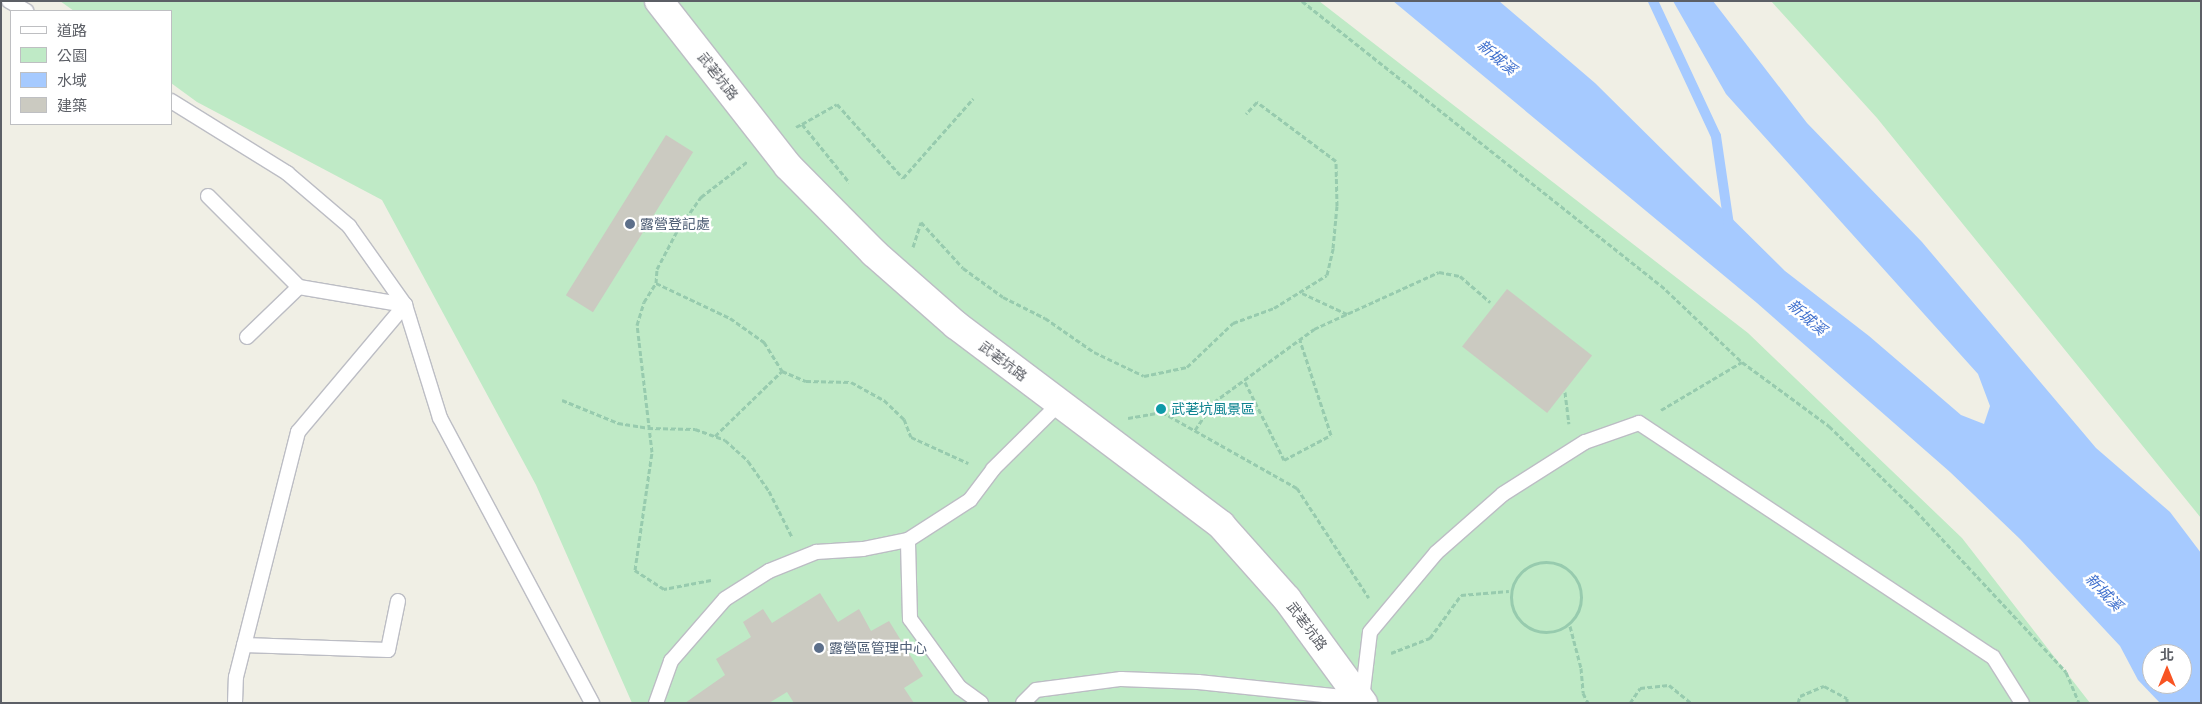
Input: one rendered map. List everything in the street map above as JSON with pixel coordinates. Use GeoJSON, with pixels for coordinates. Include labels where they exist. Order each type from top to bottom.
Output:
{"type":"FeatureCollection","features":[{"type":"Feature","properties":{"kind":"street","name":"武荖坑路"},"geometry":{"type":"LineString","coordinates":[[659,1],[788,166],[874,254],[956,325],[1221,525],[1287,599],[1366,702]]}},
{"type":"Feature","properties":{"kind":"lane"},"geometry":{"type":"LineString","coordinates":[[9,1],[24,10]]}},
{"type":"Feature","properties":{"kind":"lane"},"geometry":{"type":"LineString","coordinates":[[172,102],[287,173],[349,226],[405,305],[440,418],[592,703]]}},
{"type":"Feature","properties":{"kind":"lane"},"geometry":{"type":"LineString","coordinates":[[208,196],[299,287],[405,305]]}},
{"type":"Feature","properties":{"kind":"lane"},"geometry":{"type":"LineString","coordinates":[[246,336],[299,287]]}},
{"type":"Feature","properties":{"kind":"lane"},"geometry":{"type":"LineString","coordinates":[[235,703],[236,677],[298,432],[405,305]]}},
{"type":"Feature","properties":{"kind":"lane"},"geometry":{"type":"LineString","coordinates":[[656,703],[671,660],[725,599],[769,571],[816,552],[863,549],[908,540],[970,500],[985,480],[1060,403]]}},
{"type":"Feature","properties":{"kind":"lane"},"geometry":{"type":"LineString","coordinates":[[1023,703],[1036,690],[1121,679],[1198,682],[1366,702],[1370,632],[1436,553],[1503,494],[1576,448],[1639,423],[1993,657],[2022,703]]}},
{"type":"Feature","properties":{"kind":"lane"},"geometry":{"type":"LineString","coordinates":[[908,540],[910,619],[960,688],[981,703]]}},
{"type":"Feature","properties":{"kind":"lane"},"geometry":{"type":"LineString","coordinates":[[244,645],[388,650],[398,602]]}},
{"type":"Feature","properties":{"kind":"path"},"geometry":{"type":"LineString","coordinates":[[1302,1],[1666,290],[1742,362],[1829,426],[1916,511],[2066,672],[2079,703]]}},
{"type":"Feature","properties":{"kind":"path"},"geometry":{"type":"LineString","coordinates":[[740,589],[733,581],[717,579],[664,589],[635,570],[652,452],[637,325],[644,302],[656,283],[657,269],[701,197],[772,144],[837,104],[903,178],[973,99]]}},
{"type":"Feature","properties":{"kind":"path"},"geometry":{"type":"LineString","coordinates":[[913,249],[921,222],[963,268],[1003,297],[1045,318],[1094,352],[1144,376],[1187,367],[1233,324],[1274,308],[1302,293],[1327,275],[1333,248],[1337,206],[1336,162],[1258,102],[1246,114]]}},
{"type":"Feature","properties":{"kind":"path"},"geometry":{"type":"LineString","coordinates":[[802,124],[852,185]]}},
{"type":"Feature","properties":{"kind":"path"},"geometry":{"type":"LineString","coordinates":[[1195,430],[1214,402],[1245,382],[1314,329],[1438,272],[1460,276],[1490,302]]}},
{"type":"Feature","properties":{"kind":"path"},"geometry":{"type":"LineString","coordinates":[[656,283],[730,318],[764,342],[782,371],[806,382],[851,382],[884,400],[904,419],[911,437],[964,459],[985,480]]}},
{"type":"Feature","properties":{"kind":"path"},"geometry":{"type":"LineString","coordinates":[[1302,293],[1347,315]]}},
{"type":"Feature","properties":{"kind":"path"},"geometry":{"type":"LineString","coordinates":[[1245,382],[1284,460],[1331,435],[1300,340]]}},
{"type":"Feature","properties":{"kind":"path"},"geometry":{"type":"LineString","coordinates":[[1639,423],[1742,362]]}},
{"type":"Feature","properties":{"kind":"path"},"geometry":{"type":"LineString","coordinates":[[715,436],[782,371]]}},
{"type":"Feature","properties":{"kind":"path"},"geometry":{"type":"LineString","coordinates":[[1565,392],[1567,416],[1576,448]]}},
{"type":"Feature","properties":{"kind":"path"},"geometry":{"type":"LineString","coordinates":[[562,400],[618,423],[648,428],[695,428],[725,440],[748,461],[769,491],[802,558]]}},
{"type":"Feature","properties":{"kind":"path"},"geometry":{"type":"LineString","coordinates":[[1122,418],[1162,412],[1297,488],[1383,617]]}},
{"type":"Feature","properties":{"kind":"path"},"geometry":{"type":"LineString","coordinates":[[1570,626],[1542,634],[1516,619],[1509,591],[1524,567],[1551,560],[1576,574],[1583,601],[1570,626],[1581,668],[1583,694],[1588,703]]}},
{"type":"Feature","properties":{"kind":"path"},"geometry":{"type":"LineString","coordinates":[[1386,655],[1430,638],[1460,595],[1509,591]]}},
{"type":"Feature","properties":{"kind":"path"},"geometry":{"type":"LineString","coordinates":[[1630,703],[1640,688],[1669,685],[1691,703]]}},
{"type":"Feature","properties":{"kind":"path"},"geometry":{"type":"LineString","coordinates":[[1798,703],[1800,696],[1824,686],[1846,698],[1848,703]]}},
{"type":"Feature","properties":{"kind":"green space","name":"武荖坑風景區"},"geometry":{"type":"Polygon","coordinates":[[[60,1],[1319,1],[1748,333],[1962,538],[2090,703],[632,703],[536,485],[382,200],[197,102],[172,84],[172,10],[73,10],[60,1]]]}},
{"type":"Feature","properties":{"kind":"green space"},"geometry":{"type":"Polygon","coordinates":[[[1771,1],[2201,1],[2201,518],[1877,118],[1771,1]]]}},
{"type":"Feature","properties":{"kind":"water","name":"新城溪"},"geometry":{"type":"Polygon","coordinates":[[[1393,1],[1499,1],[1595,83],[1785,271],[1869,336],[1961,415],[1984,424],[1990,406],[1978,374],[1726,94],[1673,1],[1713,1],[1807,123],[1922,242],[2096,448],[2170,512],[2201,553],[2201,703],[2160,703],[2151,694],[2192,694],[2192,644],[2142,644],[2142,684],[2120,646],[2020,539],[1950,472],[1757,303],[1393,1]]]}},
{"type":"Feature","properties":{"kind":"building","name":"露營登記處"},"geometry":{"type":"Polygon","coordinates":[[[666,135],[693,152],[593,312],[566,295],[666,135]]]}},
{"type":"Feature","properties":{"kind":"building"},"geometry":{"type":"Polygon","coordinates":[[[1507,289],[1592,355],[1547,413],[1462,347],[1507,289]]]}},
{"type":"Feature","properties":{"kind":"building","name":"露營區管理中心"},"geometry":{"type":"Polygon","coordinates":[[[820,593],[838,622],[859,609],[871,631],[889,621],[923,676],[904,688],[914,703],[794,703],[787,692],[769,703],[685,703],[725,675],[716,659],[751,637],[743,622],[763,609],[772,623],[820,593]]]}},
{"type":"Feature","properties":{"kind":"waterway"},"geometry":{"type":"LineString","coordinates":[[1653,1],[1716,136],[1729,225]]}},
{"type":"Feature","properties":{"kind":"place","name":"露營登記處"},"geometry":{"type":"Point","coordinates":[630,224]}},
{"type":"Feature","properties":{"kind":"place","name":"武荖坑風景區"},"geometry":{"type":"Point","coordinates":[1161,409]}},
{"type":"Feature","properties":{"kind":"place","name":"露營區管理中心"},"geometry":{"type":"Point","coordinates":[819,648]}}]}
